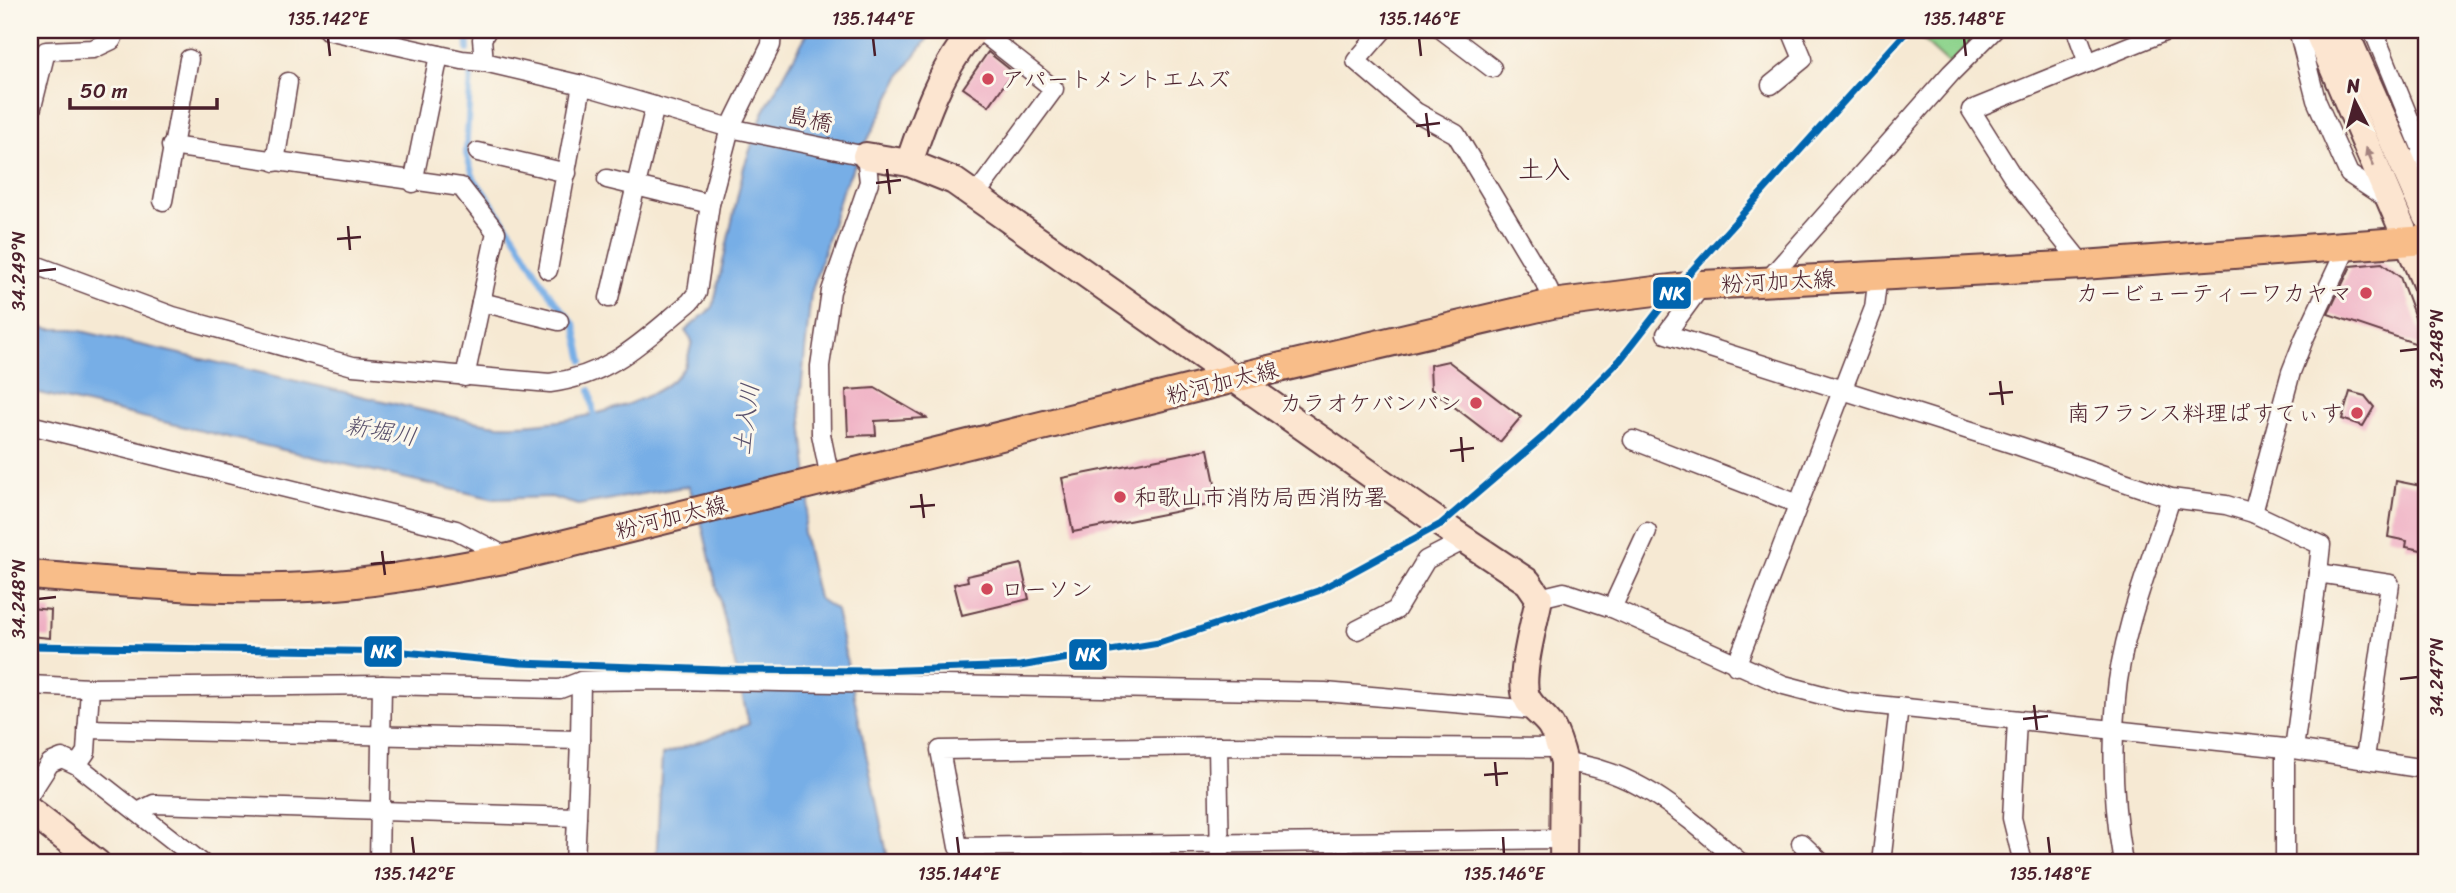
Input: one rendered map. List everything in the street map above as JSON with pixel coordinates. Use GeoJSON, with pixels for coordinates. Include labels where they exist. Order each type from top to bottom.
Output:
{"type":"FeatureCollection","features":[{"type":"Feature","properties":{"kind":"main road","name":"粉河加太線"},"geometry":{"type":"LineString","coordinates":[[30,575],[141,584],[308,587],[435,572],[509,558],[1236,378],[1552,304],[1702,285],[1768,280],[2083,265],[2417,241]]}},
{"type":"Feature","properties":{"kind":"street"},"geometry":{"type":"LineString","coordinates":[[30,115],[38,50],[93,49],[112,40],[116,30]]}},
{"type":"Feature","properties":{"kind":"street","name":"島橋"},"geometry":{"type":"LineString","coordinates":[[327,30],[439,55],[484,62],[582,85],[736,129],[866,156]]}},
{"type":"Feature","properties":{"kind":"street"},"geometry":{"type":"LineString","coordinates":[[484,62],[482,39],[487,30]]}},
{"type":"Feature","properties":{"kind":"street"},"geometry":{"type":"LineString","coordinates":[[30,263],[173,316],[353,366],[550,383],[574,380],[616,363],[690,302],[696,293],[710,204],[772,37],[783,30]]}},
{"type":"Feature","properties":{"kind":"street"},"geometry":{"type":"LineString","coordinates":[[909,163],[927,111],[965,40],[977,30],[1054,89],[975,196]]}},
{"type":"Feature","properties":{"kind":"street"},"geometry":{"type":"LineString","coordinates":[[1383,30],[1356,61],[1416,112],[1456,134],[1549,288],[1552,304]]}},
{"type":"Feature","properties":{"kind":"street"},"geometry":{"type":"LineString","coordinates":[[1442,30],[1492,68]]}},
{"type":"Feature","properties":{"kind":"street"},"geometry":{"type":"LineString","coordinates":[[1771,85],[1803,59],[1790,30]]}},
{"type":"Feature","properties":{"kind":"street"},"geometry":{"type":"LineString","coordinates":[[1768,280],[1951,73],[1994,30]]}},
{"type":"Feature","properties":{"kind":"street"},"geometry":{"type":"LineString","coordinates":[[2076,30],[2088,63]]}},
{"type":"Feature","properties":{"kind":"street"},"geometry":{"type":"LineString","coordinates":[[2083,265],[2015,180],[1971,110],[2169,30]]}},
{"type":"Feature","properties":{"kind":"street"},"geometry":{"type":"LineString","coordinates":[[2298,30],[2316,100],[2349,174],[2387,199]]}},
{"type":"Feature","properties":{"kind":"street"},"geometry":{"type":"LineString","coordinates":[[2317,30],[2387,199],[2417,241],[2426,284]]}},
{"type":"Feature","properties":{"kind":"street"},"geometry":{"type":"LineString","coordinates":[[2344,30],[2426,216]]}},
{"type":"Feature","properties":{"kind":"street"},"geometry":{"type":"LineString","coordinates":[[2373,30],[2422,150],[2409,180]]}},
{"type":"Feature","properties":{"kind":"street"},"geometry":{"type":"LineString","coordinates":[[412,183],[439,55]]}},
{"type":"Feature","properties":{"kind":"street"},"geometry":{"type":"LineString","coordinates":[[163,201],[189,59]]}},
{"type":"Feature","properties":{"kind":"street"},"geometry":{"type":"LineString","coordinates":[[275,162],[288,82]]}},
{"type":"Feature","properties":{"kind":"street"},"geometry":{"type":"LineString","coordinates":[[548,270],[582,85]]}},
{"type":"Feature","properties":{"kind":"street"},"geometry":{"type":"LineString","coordinates":[[609,299],[655,106]]}},
{"type":"Feature","properties":{"kind":"street"},"geometry":{"type":"LineString","coordinates":[[172,146],[412,183],[461,187],[496,233],[465,377]]}},
{"type":"Feature","properties":{"kind":"street"},"geometry":{"type":"LineString","coordinates":[[478,152],[567,173]]}},
{"type":"Feature","properties":{"kind":"street"},"geometry":{"type":"LineString","coordinates":[[830,478],[821,434],[820,366],[831,291],[869,182],[866,156],[909,163],[954,181],[1528,582],[1539,598],[1526,675],[1526,695],[1535,710],[1550,724],[1562,755],[1563,851],[1219,843],[960,855],[940,750],[1218,746],[1562,755],[1612,772],[1664,798],[1741,863]]}},
{"type":"Feature","properties":{"kind":"street"},"geometry":{"type":"LineString","coordinates":[[607,179],[710,204]]}},
{"type":"Feature","properties":{"kind":"street"},"geometry":{"type":"LineString","coordinates":[[2253,513],[2278,430],[2291,372],[2347,247]]}},
{"type":"Feature","properties":{"kind":"street"},"geometry":{"type":"LineString","coordinates":[[1736,666],[1874,308],[1878,275]]}},
{"type":"Feature","properties":{"kind":"street"},"geometry":{"type":"LineString","coordinates":[[1702,285],[1666,334],[2171,498],[2226,505],[2253,513],[2321,545],[2290,750],[2285,863]]}},
{"type":"Feature","properties":{"kind":"street"},"geometry":{"type":"LineString","coordinates":[[481,302],[559,321]]}},
{"type":"Feature","properties":{"kind":"street"},"geometry":{"type":"LineString","coordinates":[[30,425],[456,530],[509,558]]}},
{"type":"Feature","properties":{"kind":"street"},"geometry":{"type":"LineString","coordinates":[[1633,440],[1798,504]]}},
{"type":"Feature","properties":{"kind":"street"},"geometry":{"type":"LineString","coordinates":[[2123,863],[2116,821],[2116,697],[2132,621],[2171,498]]}},
{"type":"Feature","properties":{"kind":"street"},"geometry":{"type":"LineString","coordinates":[[1612,608],[1647,531]]}},
{"type":"Feature","properties":{"kind":"street"},"geometry":{"type":"LineString","coordinates":[[1357,630],[1396,610],[1426,560],[1465,540]]}},
{"type":"Feature","properties":{"kind":"street"},"geometry":{"type":"LineString","coordinates":[[2318,573],[2390,584],[2365,758]]}},
{"type":"Feature","properties":{"kind":"street"},"geometry":{"type":"LineString","coordinates":[[1539,598],[1564,592],[1612,608],[1736,666],[1784,685],[1849,702],[2365,758],[2426,769]]}},
{"type":"Feature","properties":{"kind":"street"},"geometry":{"type":"LineString","coordinates":[[30,685],[90,688],[382,685],[560,689],[580,681],[669,680],[1325,692],[1535,710]]}},
{"type":"Feature","properties":{"kind":"street"},"geometry":{"type":"LineString","coordinates":[[575,863],[580,681]]}},
{"type":"Feature","properties":{"kind":"street"},"geometry":{"type":"LineString","coordinates":[[379,863],[382,685]]}},
{"type":"Feature","properties":{"kind":"street"},"geometry":{"type":"LineString","coordinates":[[77,765],[86,752],[90,688]]}},
{"type":"Feature","properties":{"kind":"street"},"geometry":{"type":"LineString","coordinates":[[1881,863],[1899,706]]}},
{"type":"Feature","properties":{"kind":"street"},"geometry":{"type":"LineString","coordinates":[[2017,720],[2011,818],[2023,863]]}},
{"type":"Feature","properties":{"kind":"street"},"geometry":{"type":"LineString","coordinates":[[88,729],[580,740]]}},
{"type":"Feature","properties":{"kind":"street"},"geometry":{"type":"LineString","coordinates":[[1218,746],[1220,863]]}},
{"type":"Feature","properties":{"kind":"street"},"geometry":{"type":"LineString","coordinates":[[30,794],[50,763],[62,758],[77,765],[202,863]]}},
{"type":"Feature","properties":{"kind":"street"},"geometry":{"type":"LineString","coordinates":[[138,812],[154,804],[577,817]]}},
{"type":"Feature","properties":{"kind":"street"},"geometry":{"type":"LineString","coordinates":[[30,811],[97,863]]}},
{"type":"Feature","properties":{"kind":"street"},"geometry":{"type":"LineString","coordinates":[[1801,843],[1822,863]]}},
{"type":"Feature","properties":{"kind":"green space"},"geometry":{"type":"Polygon","coordinates":[[[1928,30],[1967,30],[1975,37],[1950,65],[1920,38],[1928,30]]]}},
{"type":"Feature","properties":{"kind":"water"},"geometry":{"type":"Polygon","coordinates":[[[809,30],[934,30],[902,73],[843,188],[811,294],[800,401],[810,498],[803,533],[818,598],[836,610],[889,863],[656,863],[662,755],[749,724],[702,525],[689,486],[578,505],[551,497],[494,499],[30,391],[30,324],[51,329],[72,329],[439,414],[498,425],[570,419],[626,405],[650,394],[670,382],[684,367],[692,341],[685,331],[713,307],[744,167],[763,113],[809,30]]]}},
{"type":"Feature","properties":{"kind":"building","name":"アパートメントエムズ"},"geometry":{"type":"Polygon","coordinates":[[[988,52],[1013,72],[989,106],[963,88],[988,52]]]}},
{"type":"Feature","properties":{"kind":"building","name":"カービューティーワカヤマ"},"geometry":{"type":"Polygon","coordinates":[[[2382,263],[2400,277],[2426,347],[2328,314],[2351,266],[2382,263]]]}},
{"type":"Feature","properties":{"kind":"building","name":"カラオケバンバン"},"geometry":{"type":"Polygon","coordinates":[[[1448,361],[1521,417],[1500,442],[1431,389],[1430,365],[1448,361]]]}},
{"type":"Feature","properties":{"kind":"building"},"geometry":{"type":"Polygon","coordinates":[[[875,388],[926,418],[875,421],[876,435],[848,436],[846,390],[875,388]]]}},
{"type":"Feature","properties":{"kind":"building","name":"南フランス料理ぱすてぃす"},"geometry":{"type":"Polygon","coordinates":[[[2350,392],[2365,396],[2374,407],[2363,426],[2342,419],[2350,392]]]}},
{"type":"Feature","properties":{"kind":"building"},"geometry":{"type":"Polygon","coordinates":[[[1208,449],[1219,503],[1073,532],[1062,478],[1208,449]]]}},
{"type":"Feature","properties":{"kind":"building"},"geometry":{"type":"Polygon","coordinates":[[[2396,481],[2426,487],[2426,551],[2406,547],[2407,541],[2388,537],[2396,481]]]}},
{"type":"Feature","properties":{"kind":"building"},"geometry":{"type":"Polygon","coordinates":[[[1021,564],[1029,599],[962,615],[954,584],[968,581],[967,576],[1021,564]]]}},
{"type":"Feature","properties":{"kind":"building"},"geometry":{"type":"Polygon","coordinates":[[[30,608],[51,610],[50,638],[30,636],[30,608]]]}},
{"type":"Feature","properties":{"kind":"waterway"},"geometry":{"type":"LineString","coordinates":[[467,30],[468,50]]}},
{"type":"Feature","properties":{"kind":"waterway"},"geometry":{"type":"LineString","coordinates":[[471,71],[466,154],[474,178],[515,236],[547,290],[575,325],[583,361]]}},
{"type":"Feature","properties":{"kind":"waterway"},"geometry":{"type":"LineString","coordinates":[[590,390],[595,420]]}},
{"type":"Feature","properties":{"kind":"transit line","name":"NK"},"geometry":{"type":"LineString","coordinates":[[30,646],[404,652],[520,663],[720,670],[876,671],[1020,666],[1159,643],[1318,591],[1441,524],[1543,437],[1620,360],[1677,287],[1908,30]]}},
{"type":"Feature","properties":{"kind":"place","name":"アパートメントエムズ"},"geometry":{"type":"Point","coordinates":[988,79]}},
{"type":"Feature","properties":{"kind":"place","name":"カービューティーワカヤマ"},"geometry":{"type":"Point","coordinates":[2366,293]}},
{"type":"Feature","properties":{"kind":"place","name":"カラオケバンバン"},"geometry":{"type":"Point","coordinates":[1476,403]}},
{"type":"Feature","properties":{"kind":"place","name":"南フランス料理ぱすてぃす"},"geometry":{"type":"Point","coordinates":[2357,413]}},
{"type":"Feature","properties":{"kind":"place","name":"和歌山市消防局西消防署"},"geometry":{"type":"Point","coordinates":[1120,497]}},
{"type":"Feature","properties":{"kind":"place","name":"ローソン"},"geometry":{"type":"Point","coordinates":[987,589]}},
{"type":"Feature","properties":{"kind":"district","name":"土入"},"geometry":{"type":"Point","coordinates":[1544,169]}},
{"type":"Feature","properties":{"kind":"water label","name":"土入川"},"geometry":{"type":"Point","coordinates":[746,419]}},
{"type":"Feature","properties":{"kind":"water label","name":"新堀川"},"geometry":{"type":"Point","coordinates":[381,431]}}]}
